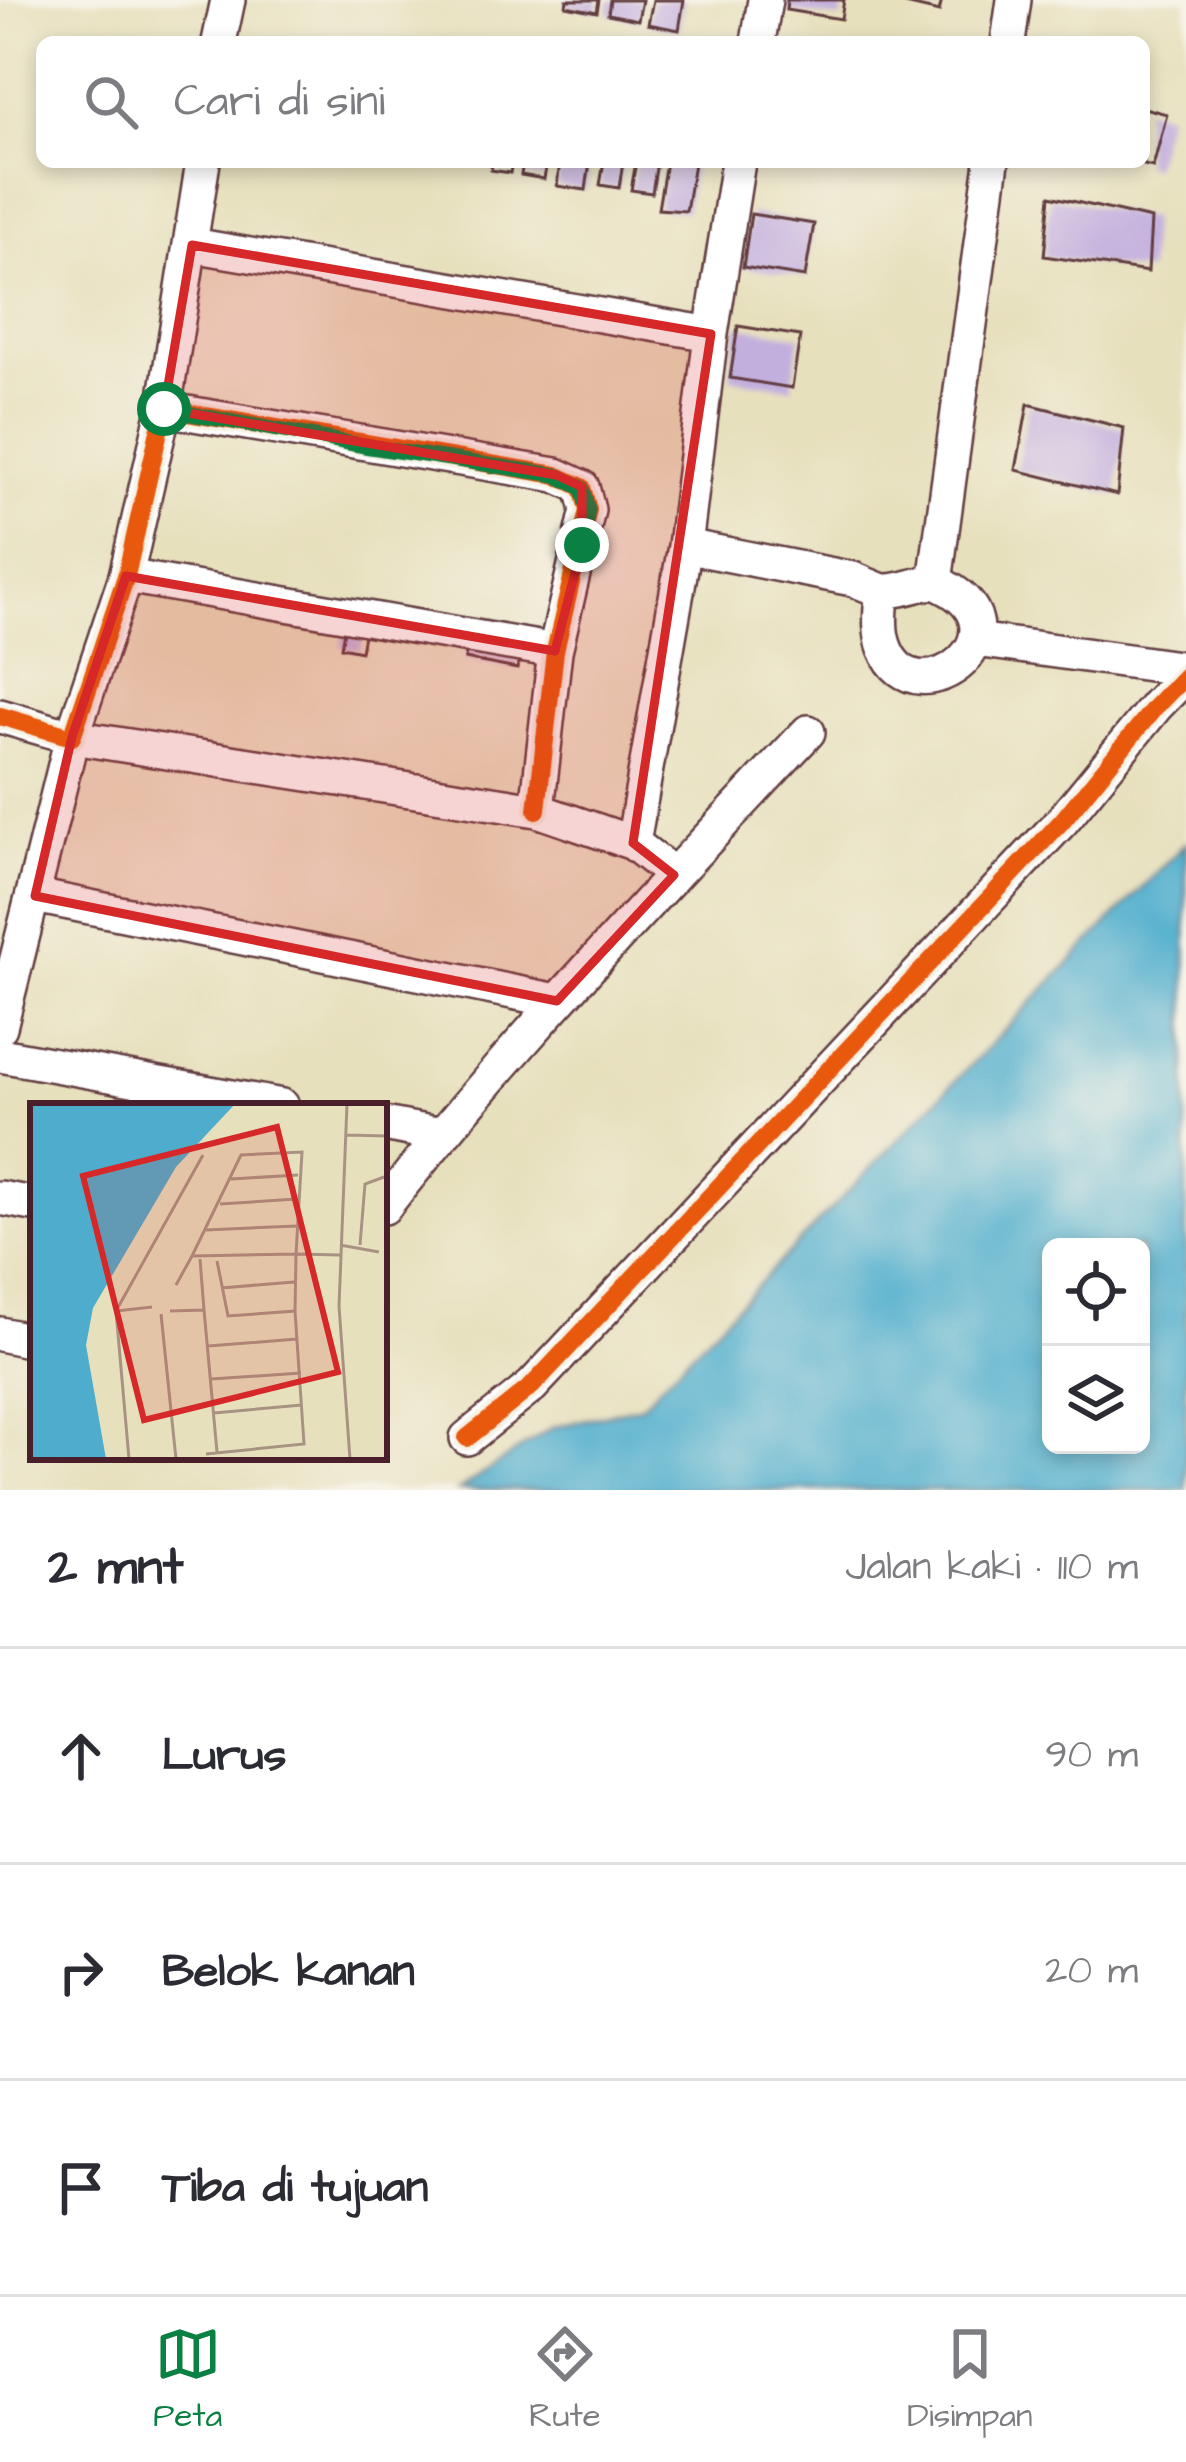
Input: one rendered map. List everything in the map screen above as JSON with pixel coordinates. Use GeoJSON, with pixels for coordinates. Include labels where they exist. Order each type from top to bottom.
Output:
{"type":"FeatureCollection","features":[{"type":"Feature","properties":{"kind":"street"},"geometry":{"type":"LineString","coordinates":[[220,36],[228,0]]}},
{"type":"Feature","properties":{"kind":"street"},"geometry":{"type":"LineString","coordinates":[[759,36],[765,0]]}},
{"type":"Feature","properties":{"kind":"street"},"geometry":{"type":"LineString","coordinates":[[1009,36],[1014,0]]}},
{"type":"Feature","properties":{"kind":"street"},"geometry":{"type":"LineString","coordinates":[[0,1027],[72,737],[126,576],[164,409],[202,168]]}},
{"type":"Feature","properties":{"kind":"street"},"geometry":{"type":"LineString","coordinates":[[633,842],[685,546],[737,168]]}},
{"type":"Feature","properties":{"kind":"street"},"geometry":{"type":"LineString","coordinates":[[935,582],[991,168]]}},
{"type":"Feature","properties":{"kind":"street"},"geometry":{"type":"LineString","coordinates":[[192,245],[711,334]]}},
{"type":"Feature","properties":{"kind":"street"},"geometry":{"type":"LineString","coordinates":[[164,409],[556,475],[582,488],[588,510],[555,651],[537,810]]}},
{"type":"Feature","properties":{"kind":"street"},"geometry":{"type":"LineString","coordinates":[[685,546],[853,579],[882,591],[898,592],[916,583],[935,582],[960,592],[975,614],[976,640],[966,661],[947,674],[924,678],[902,670],[886,653],[880,631],[882,591]]}},
{"type":"Feature","properties":{"kind":"street"},"geometry":{"type":"LineString","coordinates":[[126,576],[555,651]]}},
{"type":"Feature","properties":{"kind":"street"},"geometry":{"type":"LineString","coordinates":[[976,640],[1186,672]]}},
{"type":"Feature","properties":{"kind":"street"},"geometry":{"type":"LineString","coordinates":[[466,1438],[532,1386],[1062,821],[1186,672]]}},
{"type":"Feature","properties":{"kind":"street"},"geometry":{"type":"LineString","coordinates":[[0,716],[72,737],[537,810],[633,842],[674,874]]}},
{"type":"Feature","properties":{"kind":"street"},"geometry":{"type":"LineString","coordinates":[[387,1204],[557,1001],[808,732]]}},
{"type":"Feature","properties":{"kind":"street"},"geometry":{"type":"LineString","coordinates":[[35,896],[557,1001]]}},
{"type":"Feature","properties":{"kind":"street"},"geometry":{"type":"LineString","coordinates":[[0,1055],[265,1103]]}},
{"type":"Feature","properties":{"kind":"street"},"geometry":{"type":"LineString","coordinates":[[387,1125],[441,1135]]}},
{"type":"Feature","properties":{"kind":"street"},"geometry":{"type":"LineString","coordinates":[[0,1198],[30,1203]]}},
{"type":"Feature","properties":{"kind":"street"},"geometry":{"type":"LineString","coordinates":[[0,1334],[30,1340]]}},
{"type":"Feature","properties":{"kind":"highlighted area"},"geometry":{"type":"Polygon","coordinates":[[[192,245],[711,334],[633,843],[674,875],[557,1001],[35,896],[72,737],[126,576],[555,651],[582,545],[582,487],[556,475],[164,409],[192,245]]]}},
{"type":"Feature","properties":{"kind":"water"},"geometry":{"type":"Polygon","coordinates":[[[1186,843],[1186,1490],[459,1490],[552,1428],[640,1406],[1186,843]]]}},
{"type":"Feature","properties":{"kind":"building"},"geometry":{"type":"Polygon","coordinates":[[[567,0],[599,0],[597,12],[566,6],[567,0]]]}},
{"type":"Feature","properties":{"kind":"building"},"geometry":{"type":"Polygon","coordinates":[[[610,0],[642,0],[638,20],[608,14],[610,0]]]}},
{"type":"Feature","properties":{"kind":"building"},"geometry":{"type":"Polygon","coordinates":[[[653,0],[684,0],[679,30],[648,24],[653,0]]]}},
{"type":"Feature","properties":{"kind":"building"},"geometry":{"type":"Polygon","coordinates":[[[787,0],[844,0],[841,19],[786,10],[787,0]]]}},
{"type":"Feature","properties":{"kind":"building"},"geometry":{"type":"Polygon","coordinates":[[[888,0],[942,0],[939,12],[888,0]]]}},
{"type":"Feature","properties":{"kind":"building"},"geometry":{"type":"Polygon","coordinates":[[[1150,110],[1167,114],[1150,166],[1150,110]]]}},
{"type":"Feature","properties":{"kind":"building"},"geometry":{"type":"Polygon","coordinates":[[[522,168],[546,168],[544,179],[521,175],[522,168]]]}},
{"type":"Feature","properties":{"kind":"building"},"geometry":{"type":"Polygon","coordinates":[[[559,168],[589,168],[586,190],[557,186],[559,168]]]}},
{"type":"Feature","properties":{"kind":"building"},"geometry":{"type":"Polygon","coordinates":[[[603,168],[622,168],[619,188],[600,185],[603,168]]]}},
{"type":"Feature","properties":{"kind":"building"},"geometry":{"type":"Polygon","coordinates":[[[635,168],[656,168],[652,193],[631,190],[635,168]]]}},
{"type":"Feature","properties":{"kind":"building"},"geometry":{"type":"Polygon","coordinates":[[[665,168],[693,168],[686,211],[658,209],[665,168]]]}},
{"type":"Feature","properties":{"kind":"building"},"geometry":{"type":"Polygon","coordinates":[[[1050,196],[1151,219],[1148,272],[1044,256],[1050,196]]]}},
{"type":"Feature","properties":{"kind":"building"},"geometry":{"type":"Polygon","coordinates":[[[751,214],[814,224],[805,277],[743,267],[751,214]]]}},
{"type":"Feature","properties":{"kind":"building"},"geometry":{"type":"Polygon","coordinates":[[[738,326],[800,336],[792,388],[730,378],[738,326]]]}},
{"type":"Feature","properties":{"kind":"building"},"geometry":{"type":"Polygon","coordinates":[[[1028,404],[1124,428],[1117,495],[1016,470],[1028,404]]]}},
{"type":"Feature","properties":{"kind":"building"},"geometry":{"type":"Polygon","coordinates":[[[345,625],[365,629],[361,651],[341,647],[345,625]]]}},
{"type":"Feature","properties":{"kind":"building"},"geometry":{"type":"Polygon","coordinates":[[[469,639],[521,650],[517,669],[465,659],[469,639]]]}},
{"type":"Feature","properties":{"kind":"cycle path"},"geometry":{"type":"LineString","coordinates":[[0,716],[72,737],[126,576],[164,409],[556,475],[582,487],[588,510],[555,651],[537,810]]}},
{"type":"Feature","properties":{"kind":"cycle path"},"geometry":{"type":"LineString","coordinates":[[467,1438],[532,1386],[1062,821],[1186,675]]}},
{"type":"Feature","properties":{"kind":"route"},"geometry":{"type":"LineString","coordinates":[[164,409],[556,475],[582,488],[588,510],[582,545]]}}]}
